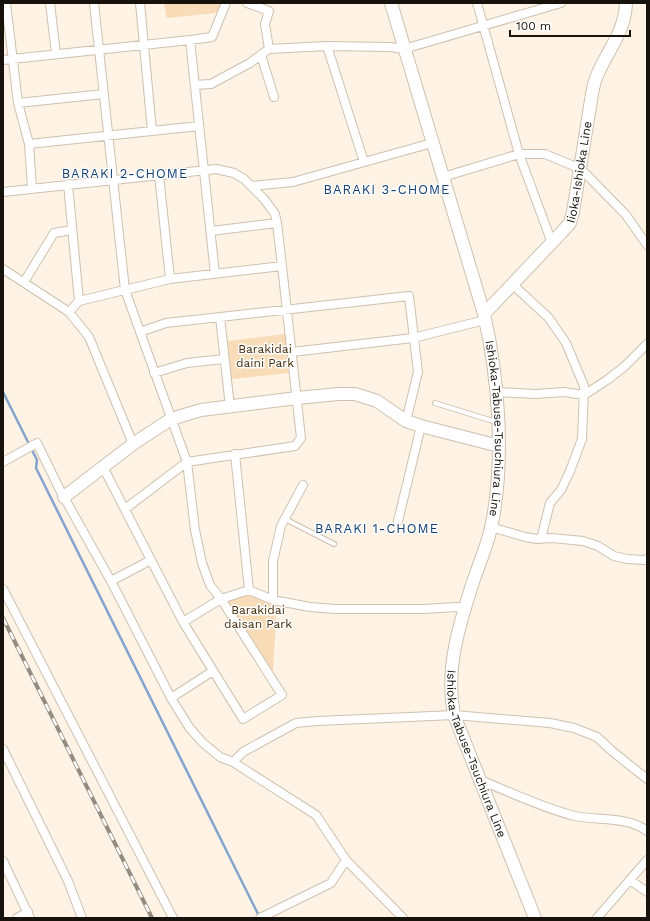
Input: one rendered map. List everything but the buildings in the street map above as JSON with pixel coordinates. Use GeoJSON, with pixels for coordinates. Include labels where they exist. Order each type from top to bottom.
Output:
{"type":"FeatureCollection","features":[{"type":"Feature","properties":{"kind":"main road","name":"Ishioka-Tabuse-Tsuchiura Line"},"geometry":{"type":"LineString","coordinates":[[391,3],[485,317],[496,392],[499,446],[498,470],[491,527],[455,643],[450,686],[451,699],[454,715],[535,918]]}},
{"type":"Feature","properties":{"kind":"main road","name":"Iioka-Ishioka Line"},"geometry":{"type":"LineString","coordinates":[[485,317],[512,284],[552,243],[570,222],[581,169],[592,94],[596,78],[618,35],[623,21],[626,3]]}},
{"type":"Feature","properties":{"kind":"main road"},"geometry":{"type":"LineString","coordinates":[[64,497],[133,444],[171,419],[201,410],[297,398],[355,394],[377,401],[406,421],[499,446]]}},
{"type":"Feature","properties":{"kind":"street"},"geometry":{"type":"LineString","coordinates":[[6,3],[7,59],[29,144],[32,188]]}},
{"type":"Feature","properties":{"kind":"street"},"geometry":{"type":"LineString","coordinates":[[50,3],[56,54]]}},
{"type":"Feature","properties":{"kind":"street"},"geometry":{"type":"LineString","coordinates":[[94,3],[125,290],[187,462],[195,530],[202,563],[210,585],[221,599],[282,695],[243,719],[183,622],[103,467]]}},
{"type":"Feature","properties":{"kind":"street"},"geometry":{"type":"LineString","coordinates":[[140,3],[152,131]]}},
{"type":"Feature","properties":{"kind":"street"},"geometry":{"type":"LineString","coordinates":[[7,59],[212,37],[226,3]]}},
{"type":"Feature","properties":{"kind":"street"},"geometry":{"type":"LineString","coordinates":[[247,3],[269,11]]}},
{"type":"Feature","properties":{"kind":"street"},"geometry":{"type":"LineString","coordinates":[[268,49],[265,24],[272,3]]}},
{"type":"Feature","properties":{"kind":"street"},"geometry":{"type":"LineString","coordinates":[[477,3],[519,154],[552,243]]}},
{"type":"Feature","properties":{"kind":"street"},"geometry":{"type":"LineString","coordinates":[[195,85],[212,84],[250,63],[268,49],[327,46],[390,47],[404,49],[484,27],[561,3]]}},
{"type":"Feature","properties":{"kind":"street"},"geometry":{"type":"LineString","coordinates":[[190,40],[215,274]]}},
{"type":"Feature","properties":{"kind":"street"},"geometry":{"type":"LineString","coordinates":[[327,46],[364,162]]}},
{"type":"Feature","properties":{"kind":"street"},"geometry":{"type":"LineString","coordinates":[[261,55],[274,97]]}},
{"type":"Feature","properties":{"kind":"street"},"geometry":{"type":"LineString","coordinates":[[18,103],[104,94]]}},
{"type":"Feature","properties":{"kind":"street"},"geometry":{"type":"LineString","coordinates":[[29,144],[200,126]]}},
{"type":"Feature","properties":{"kind":"street"},"geometry":{"type":"LineString","coordinates":[[252,186],[293,182],[432,143]]}},
{"type":"Feature","properties":{"kind":"street"},"geometry":{"type":"LineString","coordinates":[[443,177],[519,154],[545,154],[581,169],[626,215],[647,245]]}},
{"type":"Feature","properties":{"kind":"street"},"geometry":{"type":"LineString","coordinates":[[3,192],[216,169],[234,173],[244,179],[264,199],[275,214],[301,438],[295,446],[187,462],[125,510]]}},
{"type":"Feature","properties":{"kind":"street"},"geometry":{"type":"LineString","coordinates":[[159,175],[170,279]]}},
{"type":"Feature","properties":{"kind":"street"},"geometry":{"type":"LineString","coordinates":[[68,184],[79,300]]}},
{"type":"Feature","properties":{"kind":"street"},"geometry":{"type":"LineString","coordinates":[[211,231],[277,223]]}},
{"type":"Feature","properties":{"kind":"street"},"geometry":{"type":"LineString","coordinates":[[24,282],[54,233],[72,230]]}},
{"type":"Feature","properties":{"kind":"street"},"geometry":{"type":"LineString","coordinates":[[69,312],[79,300],[170,279],[282,266]]}},
{"type":"Feature","properties":{"kind":"street"},"geometry":{"type":"LineString","coordinates":[[3,270],[69,312],[89,337],[133,444]]}},
{"type":"Feature","properties":{"kind":"street"},"geometry":{"type":"LineString","coordinates":[[512,284],[548,317],[566,343],[584,386],[582,439],[561,490],[550,503],[541,539]]}},
{"type":"Feature","properties":{"kind":"street"},"geometry":{"type":"LineString","coordinates":[[140,332],[166,323],[409,296],[418,372],[406,421]]}},
{"type":"Feature","properties":{"kind":"street"},"geometry":{"type":"LineString","coordinates":[[220,317],[230,407]]}},
{"type":"Feature","properties":{"kind":"street"},"geometry":{"type":"LineString","coordinates":[[292,352],[414,338],[485,317]]}},
{"type":"Feature","properties":{"kind":"street"},"geometry":{"type":"LineString","coordinates":[[496,392],[535,394],[564,392],[584,395],[624,367],[647,344]]}},
{"type":"Feature","properties":{"kind":"street"},"geometry":{"type":"LineString","coordinates":[[154,373],[172,366],[224,359]]}},
{"type":"Feature","properties":{"kind":"street"},"geometry":{"type":"LineString","coordinates":[[398,521],[421,426]]}},
{"type":"Feature","properties":{"kind":"street"},"geometry":{"type":"LineString","coordinates":[[3,462],[37,443],[64,497],[189,727],[202,742],[220,757],[233,762],[316,815],[346,860],[403,918]]}},
{"type":"Feature","properties":{"kind":"street"},"geometry":{"type":"LineString","coordinates":[[235,454],[249,590]]}},
{"type":"Feature","properties":{"kind":"street"},"geometry":{"type":"LineString","coordinates":[[272,600],[273,561],[281,526],[303,485]]}},
{"type":"Feature","properties":{"kind":"street"},"geometry":{"type":"LineString","coordinates":[[491,527],[525,537],[583,541],[598,546],[614,556],[633,560],[647,559]]}},
{"type":"Feature","properties":{"kind":"street"},"geometry":{"type":"LineString","coordinates":[[111,582],[151,560]]}},
{"type":"Feature","properties":{"kind":"street"},"geometry":{"type":"LineString","coordinates":[[3,589],[173,918]]}},
{"type":"Feature","properties":{"kind":"street"},"geometry":{"type":"LineString","coordinates":[[183,622],[221,599],[249,590],[272,600],[310,607],[335,609],[465,608]]}},
{"type":"Feature","properties":{"kind":"street"},"geometry":{"type":"LineString","coordinates":[[172,698],[213,671]]}},
{"type":"Feature","properties":{"kind":"street"},"geometry":{"type":"LineString","coordinates":[[233,762],[243,752],[296,723],[454,715],[550,723],[574,728],[597,737],[647,779]]}},
{"type":"Feature","properties":{"kind":"street"},"geometry":{"type":"LineString","coordinates":[[3,749],[68,881],[82,918]]}},
{"type":"Feature","properties":{"kind":"street"},"geometry":{"type":"LineString","coordinates":[[480,780],[559,811],[576,816],[635,825],[647,831]]}},
{"type":"Feature","properties":{"kind":"street"},"geometry":{"type":"LineString","coordinates":[[260,918],[331,883],[346,860]]}},
{"type":"Feature","properties":{"kind":"street"},"geometry":{"type":"LineString","coordinates":[[596,918],[647,860]]}},
{"type":"Feature","properties":{"kind":"street"},"geometry":{"type":"LineString","coordinates":[[3,861],[29,915],[17,918]]}},
{"type":"Feature","properties":{"kind":"street"},"geometry":{"type":"LineString","coordinates":[[630,880],[647,892]]}},
{"type":"Feature","properties":{"kind":"lane"},"geometry":{"type":"LineString","coordinates":[[435,403],[498,422]]}},
{"type":"Feature","properties":{"kind":"lane"},"geometry":{"type":"LineString","coordinates":[[285,519],[334,544]]}},
{"type":"Feature","properties":{"kind":"green space"},"geometry":{"type":"Polygon","coordinates":[[[164,3],[221,3],[215,13],[167,18],[164,3]]]}},
{"type":"Feature","properties":{"kind":"green space","name":"Barakidai daini Park"},"geometry":{"type":"Polygon","coordinates":[[[285,334],[289,373],[231,378],[228,341],[285,334]]]}},
{"type":"Feature","properties":{"kind":"green space","name":"Barakidai daisan Park"},"geometry":{"type":"Polygon","coordinates":[[[249,593],[277,604],[273,671],[229,603],[230,600],[249,593]]]}},
{"type":"Feature","properties":{"kind":"waterway"},"geometry":{"type":"LineString","coordinates":[[3,392],[37,460],[36,468],[259,916]]}},
{"type":"Feature","properties":{"kind":"railway"},"geometry":{"type":"LineString","coordinates":[[3,618],[152,918]]}},
{"type":"Feature","properties":{"kind":"district","name":"BARAKI 2-CHOME"},"geometry":{"type":"Point","coordinates":[125,173]}},
{"type":"Feature","properties":{"kind":"district","name":"BARAKI 3-CHOME"},"geometry":{"type":"Point","coordinates":[387,189]}},
{"type":"Feature","properties":{"kind":"district","name":"BARAKI 1-CHOME"},"geometry":{"type":"Point","coordinates":[377,528]}}]}
